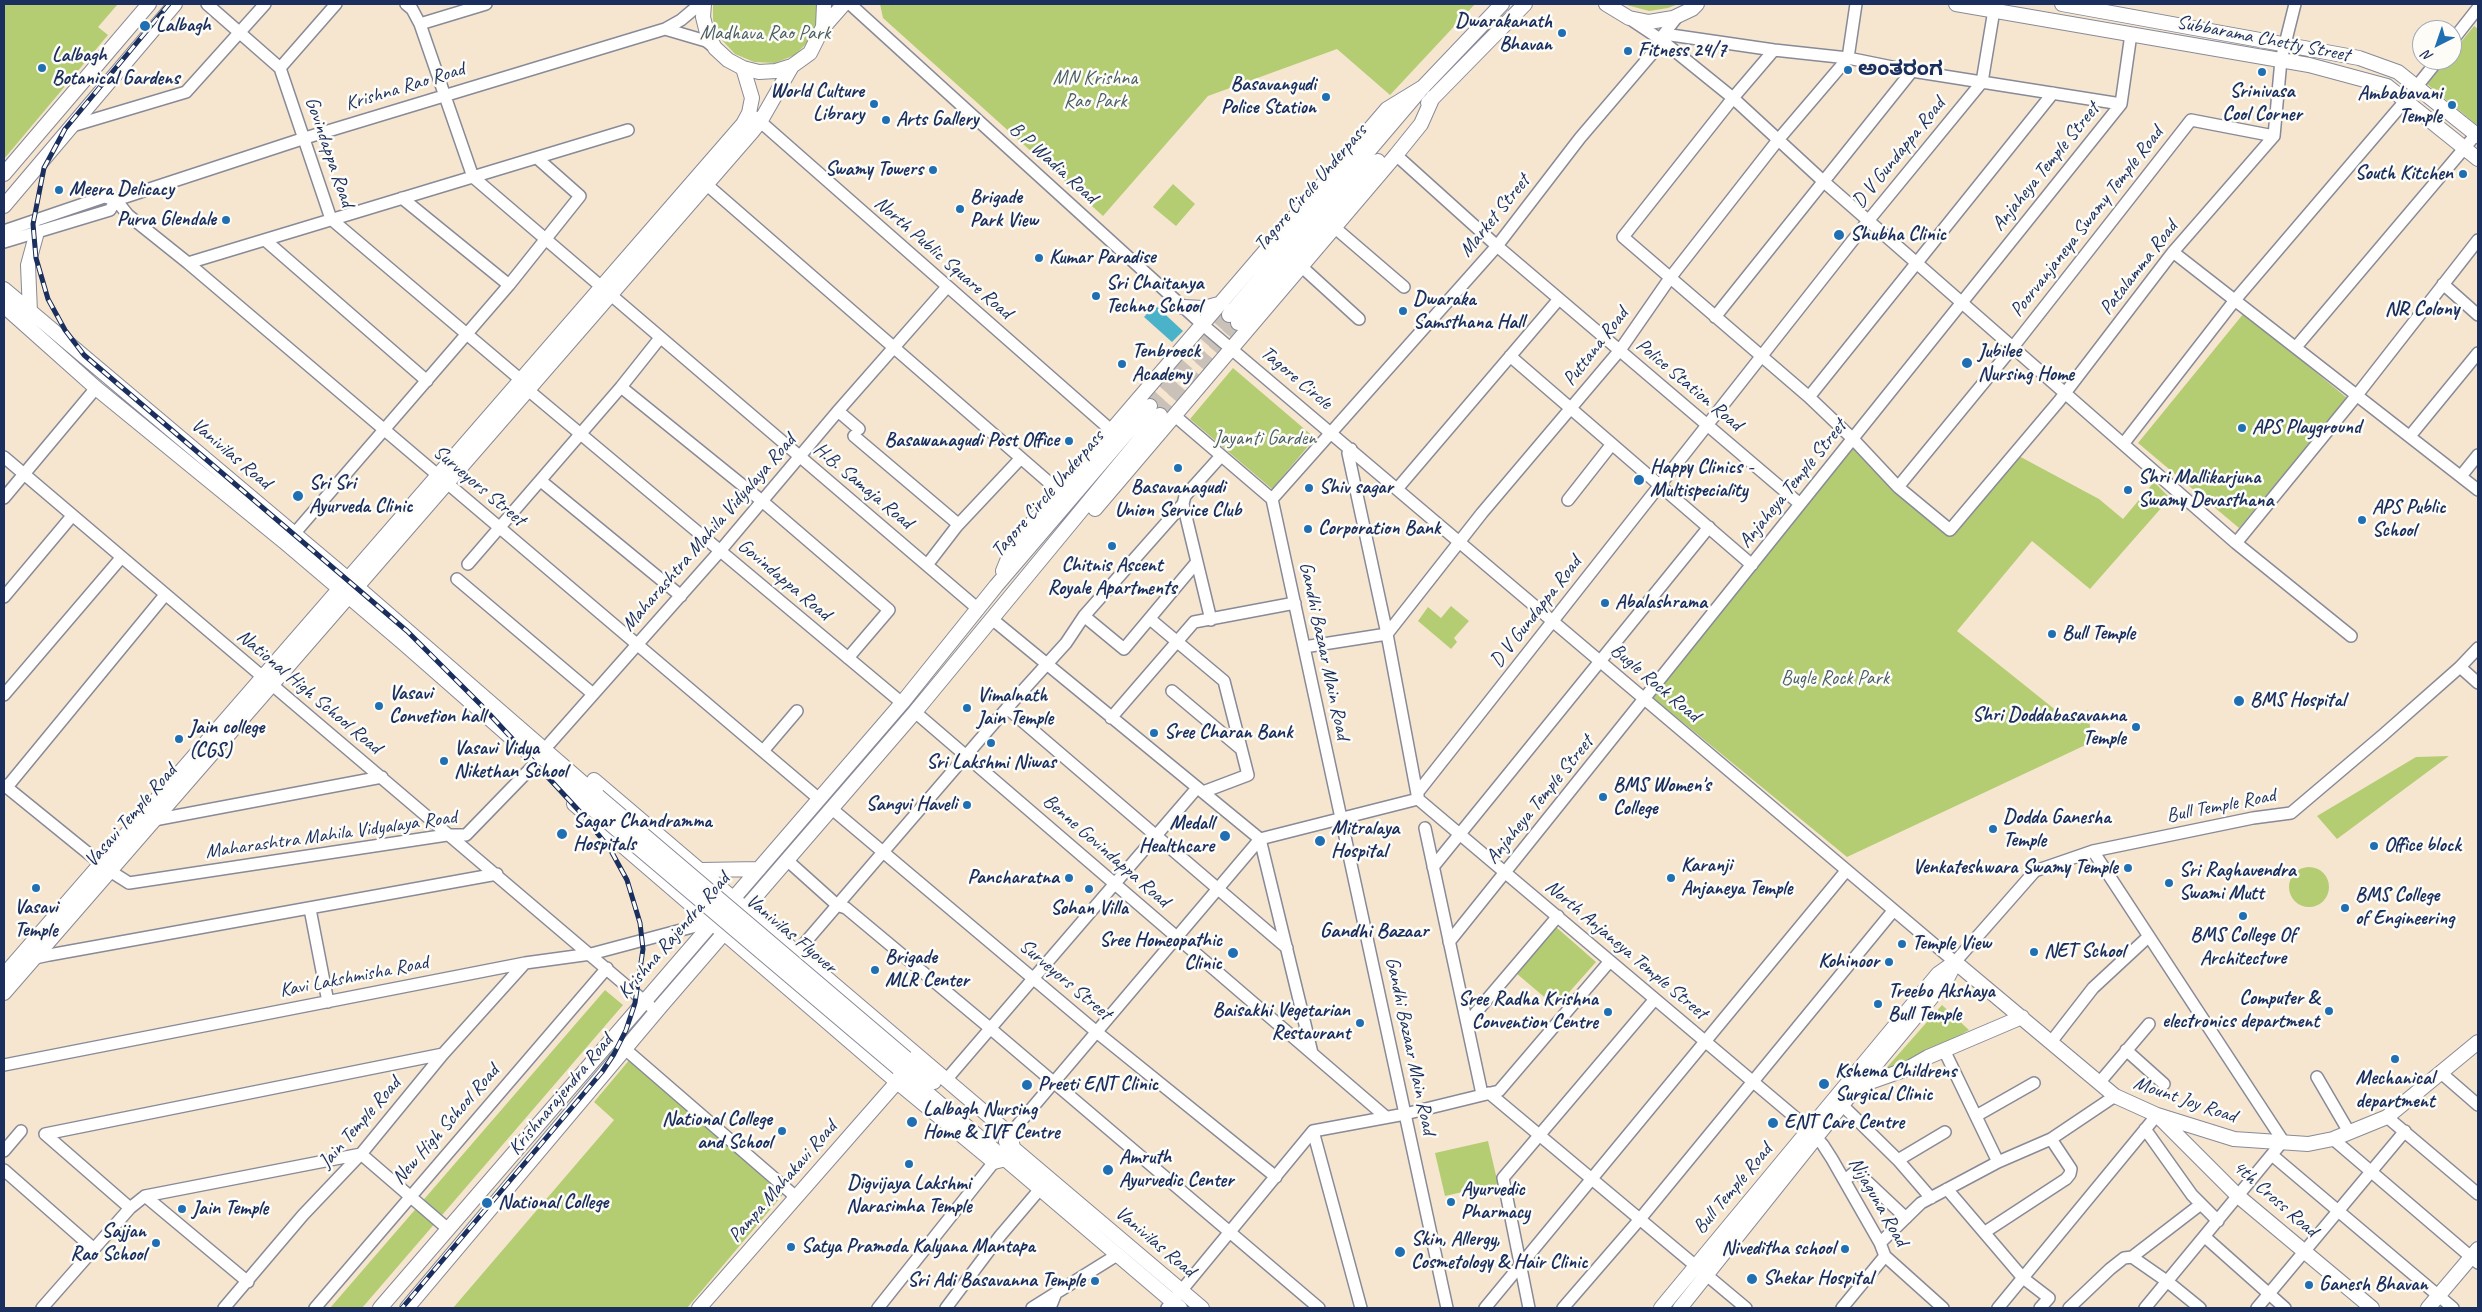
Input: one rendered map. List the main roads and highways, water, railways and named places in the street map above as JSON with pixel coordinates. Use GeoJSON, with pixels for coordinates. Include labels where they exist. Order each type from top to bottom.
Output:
{"type":"FeatureCollection","features":[{"type":"Feature","properties":{"kind":"main road"},"geometry":{"type":"LineString","coordinates":[[4,174],[148,4]]}},
{"type":"Feature","properties":{"kind":"main road"},"geometry":{"type":"LineString","coordinates":[[4,206],[175,4]]}},
{"type":"Feature","properties":{"kind":"main road"},"geometry":{"type":"LineString","coordinates":[[702,4],[707,33],[716,48],[728,60],[743,68],[759,72],[776,71],[792,66],[810,53],[822,29],[844,4]]}},
{"type":"Feature","properties":{"kind":"main road"},"geometry":{"type":"LineString","coordinates":[[822,29],[824,4]]}},
{"type":"Feature","properties":{"kind":"main road"},"geometry":{"type":"LineString","coordinates":[[1017,590],[1043,570],[1396,155],[1421,124],[1428,92],[1502,4]]}},
{"type":"Feature","properties":{"kind":"main road"},"geometry":{"type":"LineString","coordinates":[[996,586],[1014,544],[1203,325],[1230,314],[1387,109],[1428,92],[1525,4]]}},
{"type":"Feature","properties":{"kind":"main road"},"geometry":{"type":"LineString","coordinates":[[1606,4],[1629,18],[1649,22],[1677,16],[1697,4]]}},
{"type":"Feature","properties":{"kind":"main road","name":"Subbarama Chetty Street"},"geometry":{"type":"LineString","coordinates":[[1956,4],[1994,7],[2132,34],[2310,65],[2387,86],[2478,159]]}},
{"type":"Feature","properties":{"kind":"main road","name":"Subbarama Chetty Street"},"geometry":{"type":"LineString","coordinates":[[2062,4],[2110,8],[2360,58],[2398,72],[2478,134]]}},
{"type":"Feature","properties":{"kind":"main road"},"geometry":{"type":"LineString","coordinates":[[605,291],[706,184],[792,66]]}},
{"type":"Feature","properties":{"kind":"main road"},"geometry":{"type":"LineString","coordinates":[[743,68],[752,98],[755,118]]}},
{"type":"Feature","properties":{"kind":"main road","name":"Tagore Circle Underpass"},"geometry":{"type":"LineString","coordinates":[[1230,314],[1428,92]]}},
{"type":"Feature","properties":{"kind":"main road"},"geometry":{"type":"LineString","coordinates":[[605,291],[743,124],[755,118]]}},
{"type":"Feature","properties":{"kind":"main road"},"geometry":{"type":"LineString","coordinates":[[30,312],[28,265],[36,232]]}},
{"type":"Feature","properties":{"kind":"main road","name":"Vanivilas Road"},"geometry":{"type":"LineString","coordinates":[[4,290],[294,534],[348,588],[495,724]]}},
{"type":"Feature","properties":{"kind":"main road","name":"Vasavi Temple Road"},"geometry":{"type":"LineString","coordinates":[[4,994],[30,954],[605,291]]}},
{"type":"Feature","properties":{"kind":"main road","name":"Vanivilas Road"},"geometry":{"type":"LineString","coordinates":[[4,306],[96,388],[499,710]]}},
{"type":"Feature","properties":{"kind":"main road"},"geometry":{"type":"LineString","coordinates":[[1183,307],[1204,308],[1230,314]]}},
{"type":"Feature","properties":{"kind":"main road","name":"Tagore Circle Underpass"},"geometry":{"type":"LineString","coordinates":[[996,586],[1155,410],[1017,590]]}},
{"type":"Feature","properties":{"kind":"main road","name":"Krishna Rajendra Road"},"geometry":{"type":"LineString","coordinates":[[380,1308],[551,1112],[711,922],[902,703],[996,586]]}},
{"type":"Feature","properties":{"kind":"main road","name":"Krishna Rajendra Road"},"geometry":{"type":"LineString","coordinates":[[746,909],[1017,590]]}},
{"type":"Feature","properties":{"kind":"main road"},"geometry":{"type":"LineString","coordinates":[[499,710],[521,720],[550,743],[946,1080],[1006,1151]]}},
{"type":"Feature","properties":{"kind":"main road","name":"Vanivilas Flyover"},"geometry":{"type":"LineString","coordinates":[[499,710],[594,801],[900,1070],[1006,1151]]}},
{"type":"Feature","properties":{"kind":"main road"},"geometry":{"type":"LineString","coordinates":[[495,724],[506,743],[711,922],[900,1070]]}},
{"type":"Feature","properties":{"kind":"main road","name":"Vanivilas Flyover"},"geometry":{"type":"LineString","coordinates":[[495,724],[594,801]]}},
{"type":"Feature","properties":{"kind":"main road","name":"Vasavi Temple Road"},"geometry":{"type":"LineString","coordinates":[[105,867],[154,820],[196,763]]}},
{"type":"Feature","properties":{"kind":"main road"},"geometry":{"type":"LineString","coordinates":[[701,870],[759,869]]}},
{"type":"Feature","properties":{"kind":"main road","name":"Krishnarajendra Road"},"geometry":{"type":"LineString","coordinates":[[407,1308],[559,1130],[656,1012],[746,909]]}},
{"type":"Feature","properties":{"kind":"main road","name":"Vasavi Temple Road"},"geometry":{"type":"LineString","coordinates":[[4,975],[30,954]]}},
{"type":"Feature","properties":{"kind":"main road","name":"Mount Joy Road"},"geometry":{"type":"LineString","coordinates":[[1955,962],[2115,1096],[2157,1115],[2234,1139],[2308,1144],[2333,1139],[2387,1117],[2478,1042]]}},
{"type":"Feature","properties":{"kind":"main road","name":"Bull Temple Road"},"geometry":{"type":"LineString","coordinates":[[1661,1308],[1813,1133],[1859,1086],[1948,980],[1955,962]]}},
{"type":"Feature","properties":{"kind":"main road","name":"Bull Temple Road"},"geometry":{"type":"LineString","coordinates":[[1680,1308],[1708,1275],[1813,1133],[1938,974],[1955,962]]}},
{"type":"Feature","properties":{"kind":"main road"},"geometry":{"type":"LineString","coordinates":[[1859,1086],[1907,1069],[1944,1050],[2022,1018]]}},
{"type":"Feature","properties":{"kind":"main road","name":"Pampa Mahakavi Road"},"geometry":{"type":"LineString","coordinates":[[701,1308],[796,1198],[900,1070]]}},
{"type":"Feature","properties":{"kind":"main road","name":"4th Cross Road"},"geometry":{"type":"LineString","coordinates":[[2157,1115],[2238,1196],[2372,1308]]}},
{"type":"Feature","properties":{"kind":"main road","name":"Vanivilas Road"},"geometry":{"type":"LineString","coordinates":[[1006,1151],[1040,1189],[1173,1306]]}},
{"type":"Feature","properties":{"kind":"main road","name":"Vanivilas Road"},"geometry":{"type":"LineString","coordinates":[[1006,1151],[1202,1308]]}},
{"type":"Feature","properties":{"kind":"main road"},"geometry":{"type":"LineString","coordinates":[[2428,1308],[2476,1256]]}},
{"type":"Feature","properties":{"kind":"water"},"geometry":{"type":"Polygon","coordinates":[[[1155,305],[1183,331],[1172,342],[1144,317],[1155,305]]]}},
{"type":"Feature","properties":{"kind":"tunnel"},"geometry":{"type":"LineString","coordinates":[[1150,406],[1229,315]]}},
{"type":"Feature","properties":{"kind":"tunnel"},"geometry":{"type":"LineString","coordinates":[[1160,415],[1238,323]]}},
{"type":"Feature","properties":{"kind":"railway"},"geometry":{"type":"LineString","coordinates":[[169,4],[65,129],[44,168],[33,224],[36,258],[48,299],[65,330],[84,355],[407,631],[481,705],[581,813],[610,849],[627,880],[640,923],[643,949],[635,1003],[626,1030],[614,1054],[602,1072],[402,1308]]}},
{"type":"Feature","properties":{"kind":"place","name":"Lalbagh"},"geometry":{"type":"Point","coordinates":[145,26]}},
{"type":"Feature","properties":{"kind":"place","name":"Dwarakanath Bhavan"},"geometry":{"type":"Point","coordinates":[1562,33]}},
{"type":"Feature","properties":{"kind":"place","name":"Fitness 24/7"},"geometry":{"type":"Point","coordinates":[1628,51]}},
{"type":"Feature","properties":{"kind":"place","name":"Lalbagh Botanical Gardens"},"geometry":{"type":"Point","coordinates":[42,68]}},
{"type":"Feature","properties":{"kind":"place","name":"ಅಂತರಂಗ"},"geometry":{"type":"Point","coordinates":[1848,70]}},
{"type":"Feature","properties":{"kind":"place","name":"Srinivasa Cool Corner"},"geometry":{"type":"Point","coordinates":[2262,72]}},
{"type":"Feature","properties":{"kind":"place","name":"Basavangudi Police Station"},"geometry":{"type":"Point","coordinates":[1326,97]}},
{"type":"Feature","properties":{"kind":"place","name":"World Culture Library"},"geometry":{"type":"Point","coordinates":[874,104]}},
{"type":"Feature","properties":{"kind":"place","name":"Ambabavani Temple"},"geometry":{"type":"Point","coordinates":[2452,105]}},
{"type":"Feature","properties":{"kind":"place","name":"Arts Gallery"},"geometry":{"type":"Point","coordinates":[886,120]}},
{"type":"Feature","properties":{"kind":"place","name":"Swamy Towers"},"geometry":{"type":"Point","coordinates":[933,170]}},
{"type":"Feature","properties":{"kind":"place","name":"South Kitchen"},"geometry":{"type":"Point","coordinates":[2463,174]}},
{"type":"Feature","properties":{"kind":"place","name":"Meera Delicacy"},"geometry":{"type":"Point","coordinates":[59,190]}},
{"type":"Feature","properties":{"kind":"place","name":"Brigade Park View"},"geometry":{"type":"Point","coordinates":[960,209]}},
{"type":"Feature","properties":{"kind":"place","name":"Purva Glendale"},"geometry":{"type":"Point","coordinates":[226,220]}},
{"type":"Feature","properties":{"kind":"place","name":"Shubha Clinic"},"geometry":{"type":"Point","coordinates":[1839,235]}},
{"type":"Feature","properties":{"kind":"place","name":"Kumar Paradise"},"geometry":{"type":"Point","coordinates":[1039,258]}},
{"type":"Feature","properties":{"kind":"place","name":"Sri Chaitanya Techno School"},"geometry":{"type":"Point","coordinates":[1096,296]}},
{"type":"Feature","properties":{"kind":"place","name":"Dwaraka Samsthana Hall"},"geometry":{"type":"Point","coordinates":[1403,311]}},
{"type":"Feature","properties":{"kind":"place","name":"Jubilee Nursing Home"},"geometry":{"type":"Point","coordinates":[1967,363]}},
{"type":"Feature","properties":{"kind":"place","name":"Tenbroeck Academy"},"geometry":{"type":"Point","coordinates":[1122,364]}},
{"type":"Feature","properties":{"kind":"place","name":"APS Playground"},"geometry":{"type":"Point","coordinates":[2242,428]}},
{"type":"Feature","properties":{"kind":"place","name":"Basawanagudi Post Office"},"geometry":{"type":"Point","coordinates":[1069,441]}},
{"type":"Feature","properties":{"kind":"place","name":"Basavanagudi Union Service Club"},"geometry":{"type":"Point","coordinates":[1178,468]}},
{"type":"Feature","properties":{"kind":"place","name":"Happy Clinics - Multispeciality"},"geometry":{"type":"Point","coordinates":[1639,480]}},
{"type":"Feature","properties":{"kind":"place","name":"Shiv sagar"},"geometry":{"type":"Point","coordinates":[1309,488]}},
{"type":"Feature","properties":{"kind":"place","name":"Shri Mallikarjuna Swamy Devasthana"},"geometry":{"type":"Point","coordinates":[2128,490]}},
{"type":"Feature","properties":{"kind":"place","name":"Sri Sri Ayurveda Clinic"},"geometry":{"type":"Point","coordinates":[298,496]}},
{"type":"Feature","properties":{"kind":"place","name":"APS Public School"},"geometry":{"type":"Point","coordinates":[2362,520]}},
{"type":"Feature","properties":{"kind":"place","name":"Corporation Bank"},"geometry":{"type":"Point","coordinates":[1308,529]}},
{"type":"Feature","properties":{"kind":"place","name":"Chitnis Ascent Royale Apartments"},"geometry":{"type":"Point","coordinates":[1112,546]}},
{"type":"Feature","properties":{"kind":"place","name":"Abalashrama"},"geometry":{"type":"Point","coordinates":[1605,603]}},
{"type":"Feature","properties":{"kind":"place","name":"Bull Temple"},"geometry":{"type":"Point","coordinates":[2052,634]}},
{"type":"Feature","properties":{"kind":"place","name":"BMS Hospital"},"geometry":{"type":"Point","coordinates":[2239,701]}},
{"type":"Feature","properties":{"kind":"place","name":"Vasavi Convetion hall"},"geometry":{"type":"Point","coordinates":[379,706]}},
{"type":"Feature","properties":{"kind":"place","name":"Vimalnath Jain Temple"},"geometry":{"type":"Point","coordinates":[967,708]}},
{"type":"Feature","properties":{"kind":"place","name":"Shri Doddabasavanna Temple"},"geometry":{"type":"Point","coordinates":[2136,727]}},
{"type":"Feature","properties":{"kind":"place","name":"Sree Charan Bank"},"geometry":{"type":"Point","coordinates":[1154,733]}},
{"type":"Feature","properties":{"kind":"place","name":"Jain college (CGS)"},"geometry":{"type":"Point","coordinates":[179,739]}},
{"type":"Feature","properties":{"kind":"place","name":"Sri Lakshmi Niwas"},"geometry":{"type":"Point","coordinates":[991,743]}},
{"type":"Feature","properties":{"kind":"place","name":"Vasavi Vidya Nikethan School"},"geometry":{"type":"Point","coordinates":[444,761]}},
{"type":"Feature","properties":{"kind":"place","name":"BMS Women's College"},"geometry":{"type":"Point","coordinates":[1603,797]}},
{"type":"Feature","properties":{"kind":"place","name":"Sangvi Haveli"},"geometry":{"type":"Point","coordinates":[967,805]}},
{"type":"Feature","properties":{"kind":"place","name":"Dodda Ganesha Temple"},"geometry":{"type":"Point","coordinates":[1993,829]}},
{"type":"Feature","properties":{"kind":"place","name":"Sagar Chandramma Hospitals"},"geometry":{"type":"Point","coordinates":[562,834]}},
{"type":"Feature","properties":{"kind":"place","name":"Medall Healthcare"},"geometry":{"type":"Point","coordinates":[1225,836]}},
{"type":"Feature","properties":{"kind":"place","name":"Mitralaya Hospital"},"geometry":{"type":"Point","coordinates":[1320,841]}},
{"type":"Feature","properties":{"kind":"place","name":"Office block"},"geometry":{"type":"Point","coordinates":[2374,846]}},
{"type":"Feature","properties":{"kind":"place","name":"Venkateshwara Swamy Temple"},"geometry":{"type":"Point","coordinates":[2128,868]}},
{"type":"Feature","properties":{"kind":"place","name":"Pancharatna"},"geometry":{"type":"Point","coordinates":[1069,878]}},
{"type":"Feature","properties":{"kind":"place","name":"Karanji Anjaneya Temple"},"geometry":{"type":"Point","coordinates":[1671,878]}},
{"type":"Feature","properties":{"kind":"place","name":"Sri Raghavendra Swami Mutt"},"geometry":{"type":"Point","coordinates":[2169,883]}},
{"type":"Feature","properties":{"kind":"place","name":"Vasavi Temple"},"geometry":{"type":"Point","coordinates":[36,888]}},
{"type":"Feature","properties":{"kind":"place","name":"Sohan Villa"},"geometry":{"type":"Point","coordinates":[1089,889]}},
{"type":"Feature","properties":{"kind":"place","name":"BMS College of Engineering"},"geometry":{"type":"Point","coordinates":[2345,908]}},
{"type":"Feature","properties":{"kind":"place","name":"BMS College Of Architecture"},"geometry":{"type":"Point","coordinates":[2243,916]}},
{"type":"Feature","properties":{"kind":"place","name":"Temple View"},"geometry":{"type":"Point","coordinates":[1902,944]}},
{"type":"Feature","properties":{"kind":"place","name":"NET School"},"geometry":{"type":"Point","coordinates":[2034,952]}},
{"type":"Feature","properties":{"kind":"place","name":"Sree Homeopathic Clinic"},"geometry":{"type":"Point","coordinates":[1233,953]}},
{"type":"Feature","properties":{"kind":"place","name":"Kohinoor"},"geometry":{"type":"Point","coordinates":[1889,962]}},
{"type":"Feature","properties":{"kind":"place","name":"Brigade MLR Center"},"geometry":{"type":"Point","coordinates":[875,970]}},
{"type":"Feature","properties":{"kind":"place","name":"Treebo Akshaya Bull Temple"},"geometry":{"type":"Point","coordinates":[1878,1004]}},
{"type":"Feature","properties":{"kind":"place","name":"Computer & electronics department"},"geometry":{"type":"Point","coordinates":[2329,1011]}},
{"type":"Feature","properties":{"kind":"place","name":"Sree Radha Krishna Convention Centre"},"geometry":{"type":"Point","coordinates":[1608,1012]}},
{"type":"Feature","properties":{"kind":"place","name":"Baisakhi Vegetarian Restaurant"},"geometry":{"type":"Point","coordinates":[1360,1023]}},
{"type":"Feature","properties":{"kind":"place","name":"Mechanical department"},"geometry":{"type":"Point","coordinates":[2395,1059]}},
{"type":"Feature","properties":{"kind":"place","name":"Kshema Childrens Surgical Clinic"},"geometry":{"type":"Point","coordinates":[1824,1084]}},
{"type":"Feature","properties":{"kind":"place","name":"Preeti ENT Clinic"},"geometry":{"type":"Point","coordinates":[1027,1085]}},
{"type":"Feature","properties":{"kind":"place","name":"Lalbagh Nursing Home & IVF Centre"},"geometry":{"type":"Point","coordinates":[912,1122]}},
{"type":"Feature","properties":{"kind":"place","name":"ENT Care Centre"},"geometry":{"type":"Point","coordinates":[1773,1123]}},
{"type":"Feature","properties":{"kind":"place","name":"National College and School"},"geometry":{"type":"Point","coordinates":[782,1131]}},
{"type":"Feature","properties":{"kind":"place","name":"Digvijaya Lakshmi Narasimha Temple"},"geometry":{"type":"Point","coordinates":[909,1164]}},
{"type":"Feature","properties":{"kind":"place","name":"Amruth Ayurvedic Center"},"geometry":{"type":"Point","coordinates":[1108,1170]}},
{"type":"Feature","properties":{"kind":"place","name":"Ayurvedic Pharmacy"},"geometry":{"type":"Point","coordinates":[1451,1202]}},
{"type":"Feature","properties":{"kind":"place","name":"National College"},"geometry":{"type":"Point","coordinates":[487,1203]}},
{"type":"Feature","properties":{"kind":"place","name":"Jain Temple"},"geometry":{"type":"Point","coordinates":[182,1209]}},
{"type":"Feature","properties":{"kind":"place","name":"Sajjan Rao School"},"geometry":{"type":"Point","coordinates":[156,1243]}},
{"type":"Feature","properties":{"kind":"place","name":"Satya Pramoda Kalyana Mantapa"},"geometry":{"type":"Point","coordinates":[791,1247]}},
{"type":"Feature","properties":{"kind":"place","name":"Niveditha school"},"geometry":{"type":"Point","coordinates":[1845,1249]}},
{"type":"Feature","properties":{"kind":"place","name":"Skin, Allergy, Cosmetology & Hair Clinic"},"geometry":{"type":"Point","coordinates":[1400,1252]}},
{"type":"Feature","properties":{"kind":"place","name":"Shekar Hospital"},"geometry":{"type":"Point","coordinates":[1752,1279]}},
{"type":"Feature","properties":{"kind":"place","name":"Sri Adi Basavanna Temple"},"geometry":{"type":"Point","coordinates":[1095,1281]}},
{"type":"Feature","properties":{"kind":"place","name":"Ganesh Bhavan"},"geometry":{"type":"Point","coordinates":[2309,1285]}},
{"type":"Feature","properties":{"kind":"district","name":"NR Colony"},"geometry":{"type":"Point","coordinates":[2422,309]}},
{"type":"Feature","properties":{"kind":"district","name":"Gandhi Bazaar"},"geometry":{"type":"Point","coordinates":[1374,931]}},
{"type":"Feature","properties":{"kind":"park label","name":"Madhava Rao Park"},"geometry":{"type":"Point","coordinates":[765,34]}},
{"type":"Feature","properties":{"kind":"park label","name":"MN Krishna Rao Park"},"geometry":{"type":"Point","coordinates":[1095,90]}},
{"type":"Feature","properties":{"kind":"park label","name":"Jayanti Garden"},"geometry":{"type":"Point","coordinates":[1265,439]}},
{"type":"Feature","properties":{"kind":"park label","name":"Bugle Rock Park"},"geometry":{"type":"Point","coordinates":[1835,679]}}]}
